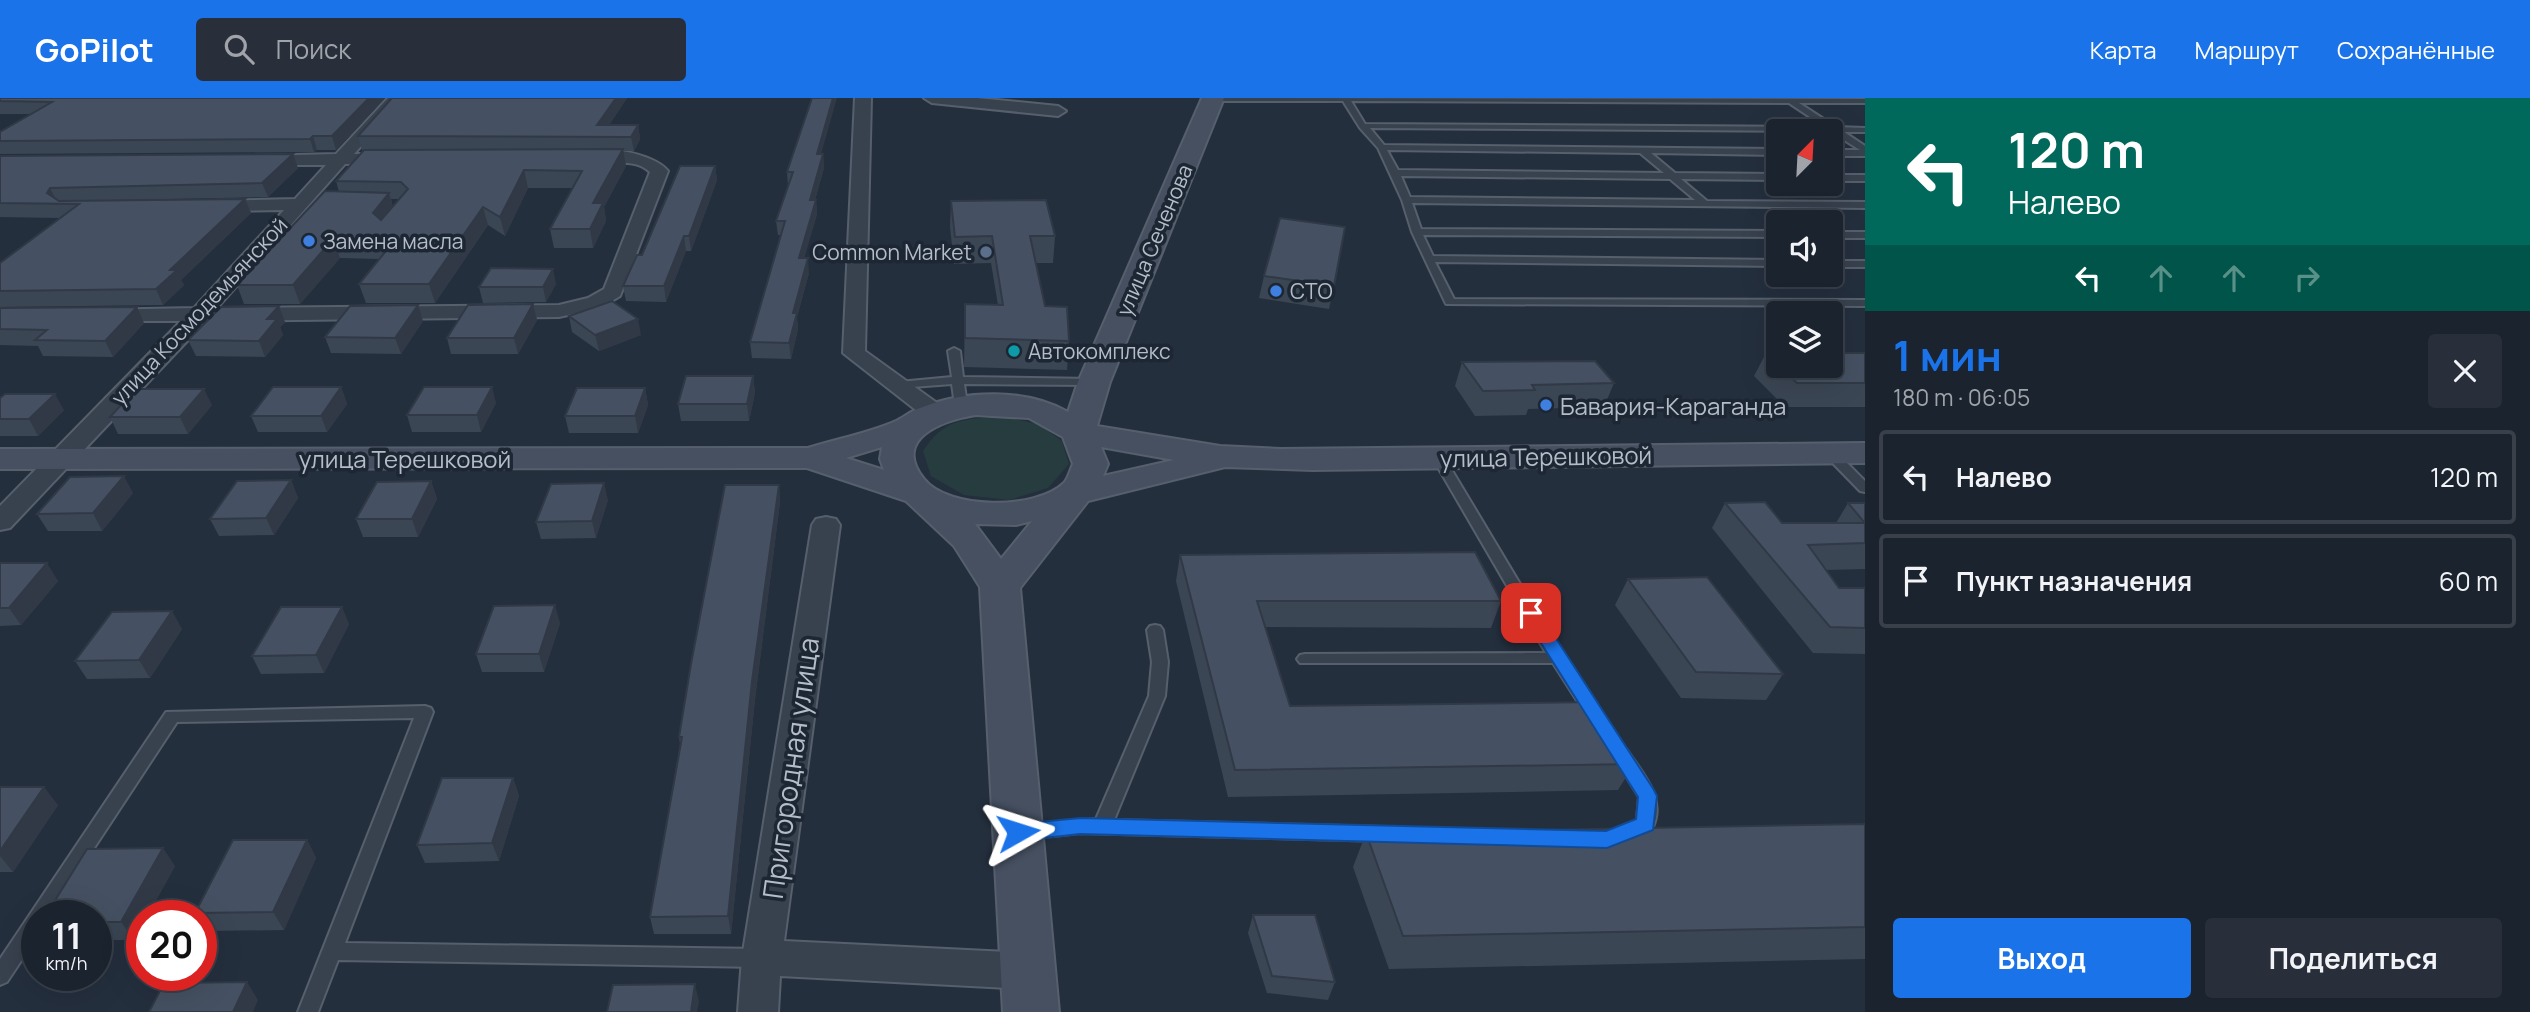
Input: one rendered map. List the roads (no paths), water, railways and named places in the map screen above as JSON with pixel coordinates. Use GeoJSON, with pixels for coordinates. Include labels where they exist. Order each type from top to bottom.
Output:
{"type":"FeatureCollection","features":[{"type":"Feature","properties":{"kind":"main road","name":"улица Сеченова"},"geometry":{"type":"LineString","coordinates":[[1078,432],[1094,382],[1213,98]]}},
{"type":"Feature","properties":{"kind":"main road"},"geometry":{"type":"LineString","coordinates":[[1021,405],[1094,382]]}},
{"type":"Feature","properties":{"kind":"main road","name":"улица Терешковой"},"geometry":{"type":"LineString","coordinates":[[810,458],[942,406],[990,403],[1021,405],[1062,421],[1078,432],[1227,459],[1865,453]]}},
{"type":"Feature","properties":{"kind":"main road"},"geometry":{"type":"LineString","coordinates":[[942,406],[901,441],[897,459],[903,477],[967,538],[1000,586],[1029,991]]}},
{"type":"Feature","properties":{"kind":"main road"},"geometry":{"type":"LineString","coordinates":[[1000,586],[1087,479],[1092,463],[1089,447],[1078,432]]}},
{"type":"Feature","properties":{"kind":"main road","name":"улица Терешковой"},"geometry":{"type":"LineString","coordinates":[[0,459],[810,458],[919,494],[960,511],[999,516],[1028,513],[1054,505],[1075,493],[1227,459]]}},
{"type":"Feature","properties":{"kind":"street","name":"улица Космодемьянской"},"geometry":{"type":"LineString","coordinates":[[0,522],[306,204],[339,159],[396,98]]}},
{"type":"Feature","properties":{"kind":"street"},"geometry":{"type":"LineString","coordinates":[[863,98],[854,353],[899,385],[942,406]]}},
{"type":"Feature","properties":{"kind":"street"},"geometry":{"type":"LineString","coordinates":[[939,99],[973,98]]}},
{"type":"Feature","properties":{"kind":"street"},"geometry":{"type":"LineString","coordinates":[[1196,98],[1213,98]]}},
{"type":"Feature","properties":{"kind":"street"},"geometry":{"type":"LineString","coordinates":[[939,99],[1058,111]]}},
{"type":"Feature","properties":{"kind":"street"},"geometry":{"type":"LineString","coordinates":[[79,315],[559,311],[595,303],[613,292],[659,171],[646,161],[632,158],[562,159]]}},
{"type":"Feature","properties":{"kind":"street"},"geometry":{"type":"LineString","coordinates":[[244,160],[409,159]]}},
{"type":"Feature","properties":{"kind":"street"},"geometry":{"type":"LineString","coordinates":[[190,205],[306,204]]}},
{"type":"Feature","properties":{"kind":"street","name":"Пригородная улица"},"geometry":{"type":"LineString","coordinates":[[758,1012],[762,958],[826,525]]}},
{"type":"Feature","properties":{"kind":"street"},"geometry":{"type":"LineString","coordinates":[[762,958],[1029,991]]}},
{"type":"Feature","properties":{"kind":"lane"},"geometry":{"type":"LineString","coordinates":[[1213,98],[1865,101]]}},
{"type":"Feature","properties":{"kind":"lane"},"geometry":{"type":"LineString","coordinates":[[1345,99],[1363,126],[1382,147],[1407,200],[1429,260],[1450,302],[1865,303]]}},
{"type":"Feature","properties":{"kind":"lane"},"geometry":{"type":"LineString","coordinates":[[1789,99],[1819,119]]}},
{"type":"Feature","properties":{"kind":"lane"},"geometry":{"type":"LineString","coordinates":[[1363,126],[1766,129]]}},
{"type":"Feature","properties":{"kind":"lane"},"geometry":{"type":"LineString","coordinates":[[1843,130],[1865,130]]}},
{"type":"Feature","properties":{"kind":"lane"},"geometry":{"type":"LineString","coordinates":[[1843,136],[1865,152]]}},
{"type":"Feature","properties":{"kind":"lane"},"geometry":{"type":"LineString","coordinates":[[1382,147],[1766,152]]}},
{"type":"Feature","properties":{"kind":"lane"},"geometry":{"type":"LineString","coordinates":[[1642,150],[1704,203]]}},
{"type":"Feature","properties":{"kind":"lane"},"geometry":{"type":"LineString","coordinates":[[1843,153],[1865,152]]}},
{"type":"Feature","properties":{"kind":"lane"},"geometry":{"type":"LineString","coordinates":[[1395,173],[1766,177]]}},
{"type":"Feature","properties":{"kind":"lane"},"geometry":{"type":"LineString","coordinates":[[1843,178],[1865,178]]}},
{"type":"Feature","properties":{"kind":"lane"},"geometry":{"type":"LineString","coordinates":[[1407,200],[1865,205]]}},
{"type":"Feature","properties":{"kind":"lane"},"geometry":{"type":"LineString","coordinates":[[1418,232],[1766,234]]}},
{"type":"Feature","properties":{"kind":"lane"},"geometry":{"type":"LineString","coordinates":[[1843,235],[1865,235]]}},
{"type":"Feature","properties":{"kind":"lane"},"geometry":{"type":"LineString","coordinates":[[1429,260],[1766,263]]}},
{"type":"Feature","properties":{"kind":"lane"},"geometry":{"type":"LineString","coordinates":[[1843,264],[1865,264]]}},
{"type":"Feature","properties":{"kind":"lane"},"geometry":{"type":"LineString","coordinates":[[942,406],[954,351]]}},
{"type":"Feature","properties":{"kind":"lane"},"geometry":{"type":"LineString","coordinates":[[899,385],[942,406],[1094,382]]}},
{"type":"Feature","properties":{"kind":"lane"},"geometry":{"type":"LineString","coordinates":[[1830,453],[1865,488]]}},
{"type":"Feature","properties":{"kind":"lane"},"geometry":{"type":"LineString","coordinates":[[1438,457],[1558,658],[1647,796],[1646,824],[1607,840]]}},
{"type":"Feature","properties":{"kind":"lane"},"geometry":{"type":"LineString","coordinates":[[1102,827],[1157,696],[1160,662],[1155,630]]}},
{"type":"Feature","properties":{"kind":"lane"},"geometry":{"type":"LineString","coordinates":[[1305,659],[1558,658]]}},
{"type":"Feature","properties":{"kind":"lane"},"geometry":{"type":"LineString","coordinates":[[50,900],[172,716],[425,712],[308,1012]]}},
{"type":"Feature","properties":{"kind":"lane"},"geometry":{"type":"LineString","coordinates":[[1018,832],[1102,827],[1402,834]]}},
{"type":"Feature","properties":{"kind":"lane"},"geometry":{"type":"LineString","coordinates":[[3,967],[21,942]]}},
{"type":"Feature","properties":{"kind":"lane"},"geometry":{"type":"LineString","coordinates":[[332,951],[762,958]]}},
{"type":"Feature","properties":{"kind":"place","name":"Замена масла"},"geometry":{"type":"Point","coordinates":[309,241]}},
{"type":"Feature","properties":{"kind":"place","name":"Common Market"},"geometry":{"type":"Point","coordinates":[986,252]}},
{"type":"Feature","properties":{"kind":"place","name":"СТО"},"geometry":{"type":"Point","coordinates":[1276,291]}},
{"type":"Feature","properties":{"kind":"place","name":"Автокомплекс"},"geometry":{"type":"Point","coordinates":[1014,351]}},
{"type":"Feature","properties":{"kind":"place","name":"Бавария-Караганда"},"geometry":{"type":"Point","coordinates":[1546,405]}}]}
